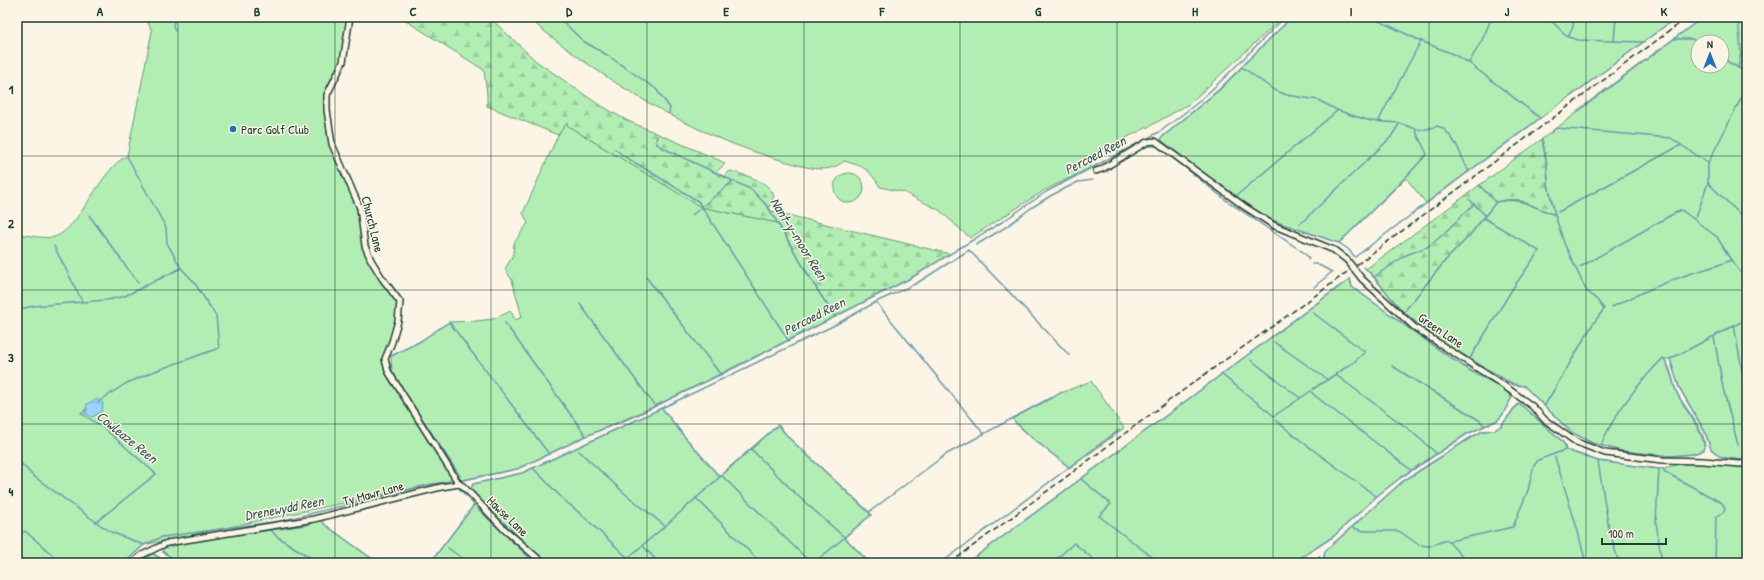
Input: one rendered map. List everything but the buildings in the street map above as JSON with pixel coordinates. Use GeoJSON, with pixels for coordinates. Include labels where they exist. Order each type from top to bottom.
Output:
{"type":"FeatureCollection","features":[{"type":"Feature","properties":{"kind":"street","name":"Church Lane"},"geometry":{"type":"LineString","coordinates":[[350,17],[343,62],[327,95],[327,110],[332,144],[360,208],[364,246],[382,278],[400,302],[398,321],[385,359],[388,371],[459,482]]}},
{"type":"Feature","properties":{"kind":"street","name":"Green Lane"},"geometry":{"type":"LineString","coordinates":[[1096,171],[1102,170],[1122,156],[1152,141],[1159,143],[1245,207],[1274,226],[1334,250],[1347,260],[1362,279],[1414,327],[1502,384],[1532,406],[1545,420],[1576,442],[1605,453],[1662,460],[1740,464],[1747,463]]}},
{"type":"Feature","properties":{"kind":"street","name":"Ty Mawr Lane"},"geometry":{"type":"LineString","coordinates":[[132,563],[142,555],[167,543],[314,519],[459,482]]}},
{"type":"Feature","properties":{"kind":"street","name":"Hawse Lane"},"geometry":{"type":"LineString","coordinates":[[459,482],[504,529],[542,563]]}},
{"type":"Feature","properties":{"kind":"green space"},"geometry":{"type":"Polygon","coordinates":[[[145,17],[350,17],[343,62],[327,95],[332,144],[360,208],[365,246],[400,302],[398,321],[385,359],[388,371],[457,479],[144,545],[124,563],[17,563],[17,234],[54,237],[63,232],[81,212],[108,172],[117,162],[127,156],[152,31],[145,17]]]}},
{"type":"Feature","properties":{"kind":"green space"},"geometry":{"type":"Polygon","coordinates":[[[400,17],[489,17],[536,61],[595,102],[626,120],[721,161],[725,164],[716,172],[725,177],[727,173],[731,171],[762,182],[774,196],[769,207],[771,211],[950,254],[911,278],[835,317],[778,223],[701,207],[568,126],[567,123],[558,135],[487,106],[484,70],[400,17]]]}},
{"type":"Feature","properties":{"kind":"green space"},"geometry":{"type":"Polygon","coordinates":[[[527,17],[1283,17],[1189,104],[1150,126],[1089,156],[1090,168],[1045,190],[970,238],[939,210],[903,192],[880,187],[869,172],[857,165],[844,161],[837,166],[823,169],[799,165],[749,150],[715,137],[681,121],[616,83],[555,40],[527,17]]]}},
{"type":"Feature","properties":{"kind":"green space"},"geometry":{"type":"Polygon","coordinates":[[[1292,17],[1677,17],[1426,203],[1406,178],[1339,243],[1268,219],[1197,168],[1162,141],[1161,138],[1218,90],[1292,17]]]}},
{"type":"Feature","properties":{"kind":"green space"},"geometry":{"type":"Polygon","coordinates":[[[1703,17],[1747,17],[1747,457],[1741,460],[1726,458],[1719,456],[1711,449],[1705,432],[1679,387],[1670,359],[1664,359],[1667,363],[1680,399],[1700,429],[1705,444],[1704,450],[1693,454],[1670,456],[1621,451],[1592,443],[1571,432],[1524,386],[1506,380],[1466,357],[1434,336],[1404,312],[1445,261],[1496,202],[1519,202],[1554,214],[1548,184],[1547,165],[1542,139],[1703,17]]]}},
{"type":"Feature","properties":{"kind":"green space"},"geometry":{"type":"Polygon","coordinates":[[[567,123],[568,126],[701,207],[778,223],[835,317],[655,406],[586,436],[517,469],[461,480],[392,372],[391,356],[419,342],[449,322],[493,319],[511,311],[515,320],[522,317],[512,280],[505,269],[513,255],[514,243],[528,223],[523,213],[559,133],[567,123]]]}},
{"type":"Feature","properties":{"kind":"green space"},"geometry":{"type":"Polygon","coordinates":[[[1542,139],[1547,165],[1548,184],[1555,215],[1518,200],[1496,202],[1470,235],[1445,261],[1404,312],[1366,269],[1542,139]]]}},
{"type":"Feature","properties":{"kind":"green space"},"geometry":{"type":"Polygon","coordinates":[[[849,173],[855,174],[863,182],[863,194],[855,202],[849,203],[843,202],[835,194],[834,188],[835,182],[843,174],[849,173]]]}},
{"type":"Feature","properties":{"kind":"green space"},"geometry":{"type":"Polygon","coordinates":[[[1350,279],[1352,287],[1456,361],[1471,371],[1498,385],[1508,393],[1512,397],[1498,420],[1467,434],[1400,478],[1377,496],[1334,536],[1293,563],[967,563],[1350,279]]]}},
{"type":"Feature","properties":{"kind":"green space"},"geometry":{"type":"Polygon","coordinates":[[[1091,381],[1124,428],[1070,468],[1032,438],[1012,419],[1061,393],[1091,381]]]}},
{"type":"Feature","properties":{"kind":"green space"},"geometry":{"type":"Polygon","coordinates":[[[1517,404],[1520,404],[1561,440],[1565,445],[1566,450],[1598,461],[1659,469],[1681,464],[1711,464],[1747,467],[1747,563],[1326,563],[1324,557],[1325,551],[1402,482],[1470,438],[1483,431],[1495,430],[1502,425],[1517,404]]]}},
{"type":"Feature","properties":{"kind":"green space"},"geometry":{"type":"Polygon","coordinates":[[[662,408],[719,476],[778,425],[790,439],[871,515],[844,537],[870,563],[548,563],[493,513],[471,489],[473,484],[522,473],[662,408]]]}},
{"type":"Feature","properties":{"kind":"green space"},"geometry":{"type":"Polygon","coordinates":[[[474,505],[535,563],[430,563],[474,505]]]}},
{"type":"Feature","properties":{"kind":"green space"},"geometry":{"type":"Polygon","coordinates":[[[322,520],[324,524],[378,563],[180,563],[163,552],[163,548],[171,545],[305,525],[322,520]]]}},
{"type":"Feature","properties":{"kind":"green space"},"geometry":{"type":"Polygon","coordinates":[[[152,553],[160,558],[159,560],[165,560],[169,563],[138,563],[152,553]]]}},
{"type":"Feature","properties":{"kind":"water"},"geometry":{"type":"Polygon","coordinates":[[[97,399],[103,403],[102,411],[92,417],[85,413],[87,404],[97,399]]]}},
{"type":"Feature","properties":{"kind":"waterway"},"geometry":{"type":"LineString","coordinates":[[175,17],[173,25],[175,31]]}},
{"type":"Feature","properties":{"kind":"waterway","name":"Nant-y-moor Reen"},"geometry":{"type":"LineString","coordinates":[[558,17],[583,41],[607,55],[656,89],[670,108],[669,113]]}},
{"type":"Feature","properties":{"kind":"waterway","name":"Percoed Reen"},"geometry":{"type":"LineString","coordinates":[[459,481],[517,469],[586,436],[635,416],[736,367],[911,278],[1002,222],[1046,192],[1161,131],[1196,104],[1285,17]]}},
{"type":"Feature","properties":{"kind":"waterway","name":"Percoed Reen"},"geometry":{"type":"LineString","coordinates":[[1245,63],[1292,17]]}},
{"type":"Feature","properties":{"kind":"waterway"},"geometry":{"type":"LineString","coordinates":[[1371,17],[1421,41],[1455,55],[1469,63],[1540,118],[1355,257],[1348,249],[1339,243],[1268,219],[1162,141],[1161,138],[1218,91],[1242,67],[1274,90],[1287,95],[1318,100],[1337,110],[1351,115],[1371,121],[1399,123],[1423,130],[1438,126],[1444,129],[1451,137],[1457,146],[1469,172]]}},
{"type":"Feature","properties":{"kind":"waterway"},"geometry":{"type":"LineString","coordinates":[[1469,63],[1482,40],[1492,17]]}},
{"type":"Feature","properties":{"kind":"waterway"},"geometry":{"type":"LineString","coordinates":[[1547,17],[1568,37],[1578,40],[1643,42]]}},
{"type":"Feature","properties":{"kind":"waterway"},"geometry":{"type":"LineString","coordinates":[[1568,37],[1573,27],[1574,17]]}},
{"type":"Feature","properties":{"kind":"waterway"},"geometry":{"type":"LineString","coordinates":[[1614,41],[1616,17]]}},
{"type":"Feature","properties":{"kind":"waterway"},"geometry":{"type":"LineString","coordinates":[[1567,99],[1677,17]]}},
{"type":"Feature","properties":{"kind":"waterway"},"geometry":{"type":"LineString","coordinates":[[1577,111],[1703,17]]}},
{"type":"Feature","properties":{"kind":"waterway"},"geometry":{"type":"LineString","coordinates":[[1738,17],[1741,53],[1738,68]]}},
{"type":"Feature","properties":{"kind":"waterway"},"geometry":{"type":"LineString","coordinates":[[1674,39],[1690,39]]}},
{"type":"Feature","properties":{"kind":"waterway"},"geometry":{"type":"LineString","coordinates":[[1379,121],[1421,41]]}},
{"type":"Feature","properties":{"kind":"waterway"},"geometry":{"type":"LineString","coordinates":[[1730,63],[1747,73]]}},
{"type":"Feature","properties":{"kind":"waterway"},"geometry":{"type":"LineString","coordinates":[[1695,220],[1708,183],[1708,163],[1747,87]]}},
{"type":"Feature","properties":{"kind":"waterway"},"geometry":{"type":"LineString","coordinates":[[1236,196],[1337,111]]}},
{"type":"Feature","properties":{"kind":"waterway"},"geometry":{"type":"LineString","coordinates":[[1300,224],[1391,137],[1399,124]]}},
{"type":"Feature","properties":{"kind":"waterway"},"geometry":{"type":"LineString","coordinates":[[1550,133],[1556,128],[1671,138],[1708,163]]}},
{"type":"Feature","properties":{"kind":"waterway"},"geometry":{"type":"LineString","coordinates":[[1339,243],[1406,177],[1427,154],[1416,129]]}},
{"type":"Feature","properties":{"kind":"waterway","name":"Nant-y-moor Reen"},"geometry":{"type":"LineString","coordinates":[[657,136],[657,144],[661,147],[752,190],[768,207],[835,317]]}},
{"type":"Feature","properties":{"kind":"waterway"},"geometry":{"type":"LineString","coordinates":[[1542,139],[1547,165],[1548,184],[1555,215],[1564,243],[1586,290],[1604,309],[1593,324],[1545,405]]}},
{"type":"Feature","properties":{"kind":"waterway"},"geometry":{"type":"LineString","coordinates":[[1558,212],[1681,145]]}},
{"type":"Feature","properties":{"kind":"waterway"},"geometry":{"type":"LineString","coordinates":[[1138,150],[1148,146],[1158,146],[1227,201],[1303,252],[1309,258],[1308,260]]}},
{"type":"Feature","properties":{"kind":"waterway"},"geometry":{"type":"LineString","coordinates":[[615,149],[698,201],[789,341]]}},
{"type":"Feature","properties":{"kind":"waterway"},"geometry":{"type":"LineString","coordinates":[[1107,172],[1114,165],[1130,155]]}},
{"type":"Feature","properties":{"kind":"waterway","name":"Cowleaze Reen"},"geometry":{"type":"LineString","coordinates":[[98,402],[125,384],[155,371],[219,348],[216,316],[194,282],[181,268],[167,243],[166,228],[127,156]]}},
{"type":"Feature","properties":{"kind":"waterway"},"geometry":{"type":"LineString","coordinates":[[976,245],[1006,227],[1031,208],[1052,195],[1078,182],[1093,180]]}},
{"type":"Feature","properties":{"kind":"waterway"},"geometry":{"type":"LineString","coordinates":[[692,215],[733,181]]}},
{"type":"Feature","properties":{"kind":"waterway"},"geometry":{"type":"LineString","coordinates":[[1708,183],[1747,221]]}},
{"type":"Feature","properties":{"kind":"waterway"},"geometry":{"type":"LineString","coordinates":[[1479,185],[1496,202]]}},
{"type":"Feature","properties":{"kind":"waterway"},"geometry":{"type":"LineString","coordinates":[[1469,199],[1485,215]]}},
{"type":"Feature","properties":{"kind":"waterway"},"geometry":{"type":"LineString","coordinates":[[1407,308],[1445,261],[1470,235],[1496,202],[1518,200],[1555,215]]}},
{"type":"Feature","properties":{"kind":"waterway"},"geometry":{"type":"LineString","coordinates":[[1374,277],[1406,255],[1427,247],[1439,238],[1474,204]]}},
{"type":"Feature","properties":{"kind":"waterway"},"geometry":{"type":"LineString","coordinates":[[1580,267],[1680,210],[1717,237],[1731,260],[1747,281]]}},
{"type":"Feature","properties":{"kind":"waterway"},"geometry":{"type":"LineString","coordinates":[[89,215],[138,283]]}},
{"type":"Feature","properties":{"kind":"waterway"},"geometry":{"type":"LineString","coordinates":[[1469,360],[1513,288],[1539,251],[1484,218]]}},
{"type":"Feature","properties":{"kind":"waterway"},"geometry":{"type":"LineString","coordinates":[[54,246],[82,301]]}},
{"type":"Feature","properties":{"kind":"waterway"},"geometry":{"type":"LineString","coordinates":[[548,563],[493,513],[472,491],[471,489],[473,484],[522,473],[643,417],[835,325],[876,302],[917,283],[969,250],[1069,355]]}},
{"type":"Feature","properties":{"kind":"waterway"},"geometry":{"type":"LineString","coordinates":[[1612,307],[1672,280],[1731,260]]}},
{"type":"Feature","properties":{"kind":"waterway"},"geometry":{"type":"LineString","coordinates":[[1312,264],[1317,264],[1332,272],[1314,287]]}},
{"type":"Feature","properties":{"kind":"waterway"},"geometry":{"type":"LineString","coordinates":[[1364,267],[1400,309],[1436,339]]}},
{"type":"Feature","properties":{"kind":"waterway"},"geometry":{"type":"LineString","coordinates":[[17,310],[33,306],[107,300],[125,296],[181,268]]}},
{"type":"Feature","properties":{"kind":"waterway"},"geometry":{"type":"LineString","coordinates":[[646,277],[721,375]]}},
{"type":"Feature","properties":{"kind":"waterway"},"geometry":{"type":"LineString","coordinates":[[1293,563],[1334,536],[1377,496],[1400,478],[1467,434],[1498,420],[1512,397],[1498,385],[1471,371],[1441,351],[1352,287],[1350,279]]}},
{"type":"Feature","properties":{"kind":"waterway"},"geometry":{"type":"LineString","coordinates":[[1143,433],[1341,285]]}},
{"type":"Feature","properties":{"kind":"waterway"},"geometry":{"type":"LineString","coordinates":[[876,302],[984,434]]}},
{"type":"Feature","properties":{"kind":"waterway"},"geometry":{"type":"LineString","coordinates":[[580,304],[655,406]]}},
{"type":"Feature","properties":{"kind":"waterway"},"geometry":{"type":"LineString","coordinates":[[1312,312],[1365,352],[1354,362],[1313,389]]}},
{"type":"Feature","properties":{"kind":"waterway"},"geometry":{"type":"LineString","coordinates":[[1747,319],[1670,359],[1679,387],[1705,432],[1711,449],[1719,456],[1726,458],[1741,460],[1747,457]]}},
{"type":"Feature","properties":{"kind":"waterway"},"geometry":{"type":"LineString","coordinates":[[391,356],[419,342],[449,322],[549,454]]}},
{"type":"Feature","properties":{"kind":"waterway"},"geometry":{"type":"LineString","coordinates":[[505,323],[586,436]]}},
{"type":"Feature","properties":{"kind":"waterway"},"geometry":{"type":"LineString","coordinates":[[1734,325],[1747,399]]}},
{"type":"Feature","properties":{"kind":"waterway"},"geometry":{"type":"LineString","coordinates":[[1714,337],[1723,388],[1738,445]]}},
{"type":"Feature","properties":{"kind":"waterway"},"geometry":{"type":"LineString","coordinates":[[1274,342],[1328,380]]}},
{"type":"Feature","properties":{"kind":"waterway"},"geometry":{"type":"LineString","coordinates":[[1448,346],[1514,385],[1524,386],[1571,432],[1592,443],[1621,451],[1670,456],[1693,454],[1704,450]]}},
{"type":"Feature","properties":{"kind":"waterway"},"geometry":{"type":"LineString","coordinates":[[1601,445],[1606,433],[1620,410],[1663,358],[1670,370],[1677,393],[1697,426],[1705,448]]}},
{"type":"Feature","properties":{"kind":"waterway"},"geometry":{"type":"LineString","coordinates":[[1251,360],[1300,398]]}},
{"type":"Feature","properties":{"kind":"waterway"},"geometry":{"type":"LineString","coordinates":[[391,364],[392,372],[397,381],[460,476]]}},
{"type":"Feature","properties":{"kind":"waterway"},"geometry":{"type":"LineString","coordinates":[[1392,366],[1479,420],[1484,425]]}},
{"type":"Feature","properties":{"kind":"waterway"},"geometry":{"type":"LineString","coordinates":[[1221,374],[1274,416],[1311,391],[1314,395],[1411,470]]}},
{"type":"Feature","properties":{"kind":"waterway"},"geometry":{"type":"LineString","coordinates":[[1336,375],[1411,431],[1436,453]]}},
{"type":"Feature","properties":{"kind":"waterway"},"geometry":{"type":"LineString","coordinates":[[814,563],[871,515],[869,512],[945,455],[1061,392]]}},
{"type":"Feature","properties":{"kind":"waterway"},"geometry":{"type":"LineString","coordinates":[[1326,563],[1324,557],[1325,551],[1402,482],[1470,438],[1483,431],[1495,430],[1502,425],[1516,406],[1520,404],[1561,440],[1565,445],[1565,450],[1538,460],[1534,466],[1528,490],[1513,527],[1450,541]]}},
{"type":"Feature","properties":{"kind":"waterway"},"geometry":{"type":"LineString","coordinates":[[662,408],[719,476]]}},
{"type":"Feature","properties":{"kind":"waterway","name":"Cowleaze Reen"},"geometry":{"type":"LineString","coordinates":[[87,409],[81,413],[105,429],[156,474],[96,522]]}},
{"type":"Feature","properties":{"kind":"waterway"},"geometry":{"type":"LineString","coordinates":[[1275,420],[1376,496]]}},
{"type":"Feature","properties":{"kind":"waterway"},"geometry":{"type":"LineString","coordinates":[[1015,422],[1032,438],[1070,468]]}},
{"type":"Feature","properties":{"kind":"waterway"},"geometry":{"type":"LineString","coordinates":[[622,563],[778,425],[790,439],[869,512]]}},
{"type":"Feature","properties":{"kind":"waterway"},"geometry":{"type":"LineString","coordinates":[[941,563],[1119,430]]}},
{"type":"Feature","properties":{"kind":"waterway"},"geometry":{"type":"LineString","coordinates":[[751,449],[797,495],[844,537],[870,563]]}},
{"type":"Feature","properties":{"kind":"waterway"},"geometry":{"type":"LineString","coordinates":[[967,563],[1120,450]]}},
{"type":"Feature","properties":{"kind":"waterway"},"geometry":{"type":"LineString","coordinates":[[579,451],[623,492],[665,526]]}},
{"type":"Feature","properties":{"kind":"waterway"},"geometry":{"type":"LineString","coordinates":[[1570,451],[1598,461],[1659,469],[1656,522],[1662,563]]}},
{"type":"Feature","properties":{"kind":"waterway"},"geometry":{"type":"LineString","coordinates":[[1555,457],[1586,563]]}},
{"type":"Feature","properties":{"kind":"waterway"},"geometry":{"type":"LineString","coordinates":[[17,459],[32,475],[96,522],[111,532],[144,545]]}},
{"type":"Feature","properties":{"kind":"waterway"},"geometry":{"type":"LineString","coordinates":[[1598,461],[1609,530],[1619,563]]}},
{"type":"Feature","properties":{"kind":"waterway"},"geometry":{"type":"LineString","coordinates":[[533,468],[563,499],[628,558]]}},
{"type":"Feature","properties":{"kind":"waterway"},"geometry":{"type":"LineString","coordinates":[[1663,469],[1665,472],[1722,503],[1725,508],[1724,512],[1716,517],[1715,563]]}},
{"type":"Feature","properties":{"kind":"waterway"},"geometry":{"type":"LineString","coordinates":[[721,475],[811,563]]}},
{"type":"Feature","properties":{"kind":"waterway"},"geometry":{"type":"LineString","coordinates":[[1081,479],[1111,504],[1099,516],[1160,563]]}},
{"type":"Feature","properties":{"kind":"waterway","name":"Drenewydd Reen"},"geometry":{"type":"LineString","coordinates":[[124,563],[144,545],[162,537],[280,521],[432,484],[455,482]]}},
{"type":"Feature","properties":{"kind":"waterway"},"geometry":{"type":"LineString","coordinates":[[443,490],[458,487],[466,496]]}},
{"type":"Feature","properties":{"kind":"waterway"},"geometry":{"type":"LineString","coordinates":[[360,511],[436,491]]}},
{"type":"Feature","properties":{"kind":"waterway"},"geometry":{"type":"LineString","coordinates":[[696,498],[761,563]]}},
{"type":"Feature","properties":{"kind":"waterway"},"geometry":{"type":"LineString","coordinates":[[430,563],[474,505],[470,500]]}},
{"type":"Feature","properties":{"kind":"waterway"},"geometry":{"type":"LineString","coordinates":[[478,509],[535,563]]}},
{"type":"Feature","properties":{"kind":"waterway"},"geometry":{"type":"LineString","coordinates":[[239,534],[305,525],[322,520]]}},
{"type":"Feature","properties":{"kind":"waterway"},"geometry":{"type":"LineString","coordinates":[[324,524],[378,563]]}},
{"type":"Feature","properties":{"kind":"waterway"},"geometry":{"type":"LineString","coordinates":[[1353,528],[1364,531],[1399,531],[1419,545],[1429,546],[1447,540],[1468,563]]}},
{"type":"Feature","properties":{"kind":"waterway"},"geometry":{"type":"LineString","coordinates":[[271,530],[276,536],[319,563]]}},
{"type":"Feature","properties":{"kind":"waterway"},"geometry":{"type":"LineString","coordinates":[[17,537],[25,531],[62,563]]}},
{"type":"Feature","properties":{"kind":"waterway"},"geometry":{"type":"LineString","coordinates":[[1052,563],[1074,543],[1098,563]]}},
{"type":"Feature","properties":{"kind":"waterway"},"geometry":{"type":"LineString","coordinates":[[163,548],[178,544]]}},
{"type":"Feature","properties":{"kind":"waterway"},"geometry":{"type":"LineString","coordinates":[[643,546],[659,563]]}},
{"type":"Feature","properties":{"kind":"waterway"},"geometry":{"type":"LineString","coordinates":[[448,548],[469,563]]}},
{"type":"Feature","properties":{"kind":"waterway"},"geometry":{"type":"LineString","coordinates":[[163,552],[180,563]]}},
{"type":"Feature","properties":{"kind":"waterway"},"geometry":{"type":"LineString","coordinates":[[138,563],[152,553],[160,558],[156,563]]}},
{"type":"Feature","properties":{"kind":"waterway"},"geometry":{"type":"LineString","coordinates":[[1319,556],[1321,563]]}},
{"type":"Feature","properties":{"kind":"waterway"},"geometry":{"type":"LineString","coordinates":[[1701,563],[1715,562]]}},
{"type":"Feature","properties":{"kind":"railway"},"geometry":{"type":"LineString","coordinates":[[950,563],[1197,380],[1319,293],[1688,17]]}},
{"type":"Feature","properties":{"kind":"place","name":"Parc Golf Club"},"geometry":{"type":"Point","coordinates":[233,129]}}]}
